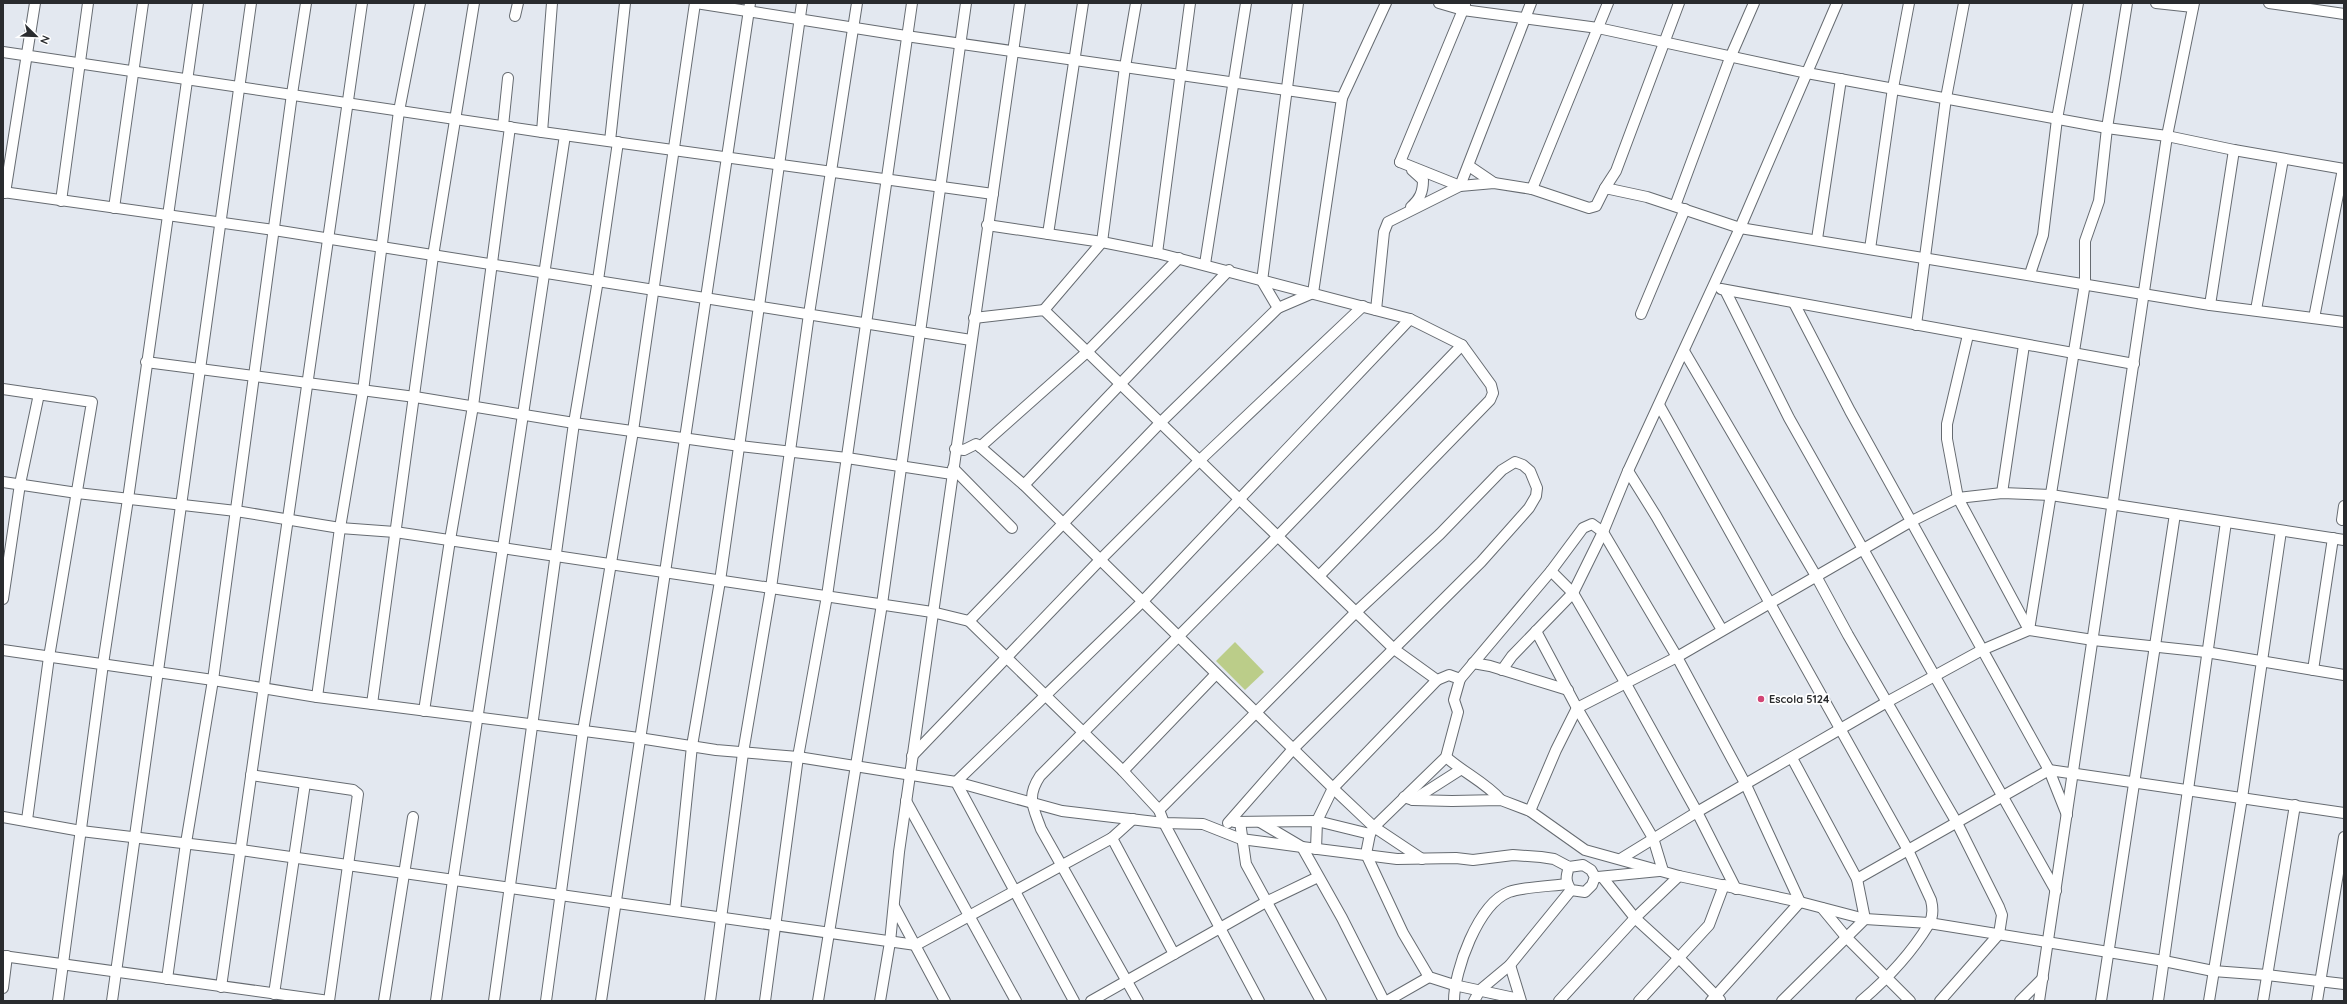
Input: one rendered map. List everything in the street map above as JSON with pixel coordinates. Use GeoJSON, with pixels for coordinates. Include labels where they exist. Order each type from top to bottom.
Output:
{"type":"FeatureCollection","features":[{"type":"Feature","properties":{"kind":"street"},"geometry":{"type":"LineString","coordinates":[[35,3],[4,192],[274,230],[971,340]]}},
{"type":"Feature","properties":{"kind":"street"},"geometry":{"type":"LineString","coordinates":[[60,201],[88,3]]}},
{"type":"Feature","properties":{"kind":"street"},"geometry":{"type":"LineString","coordinates":[[114,208],[132,69],[143,3]]}},
{"type":"Feature","properties":{"kind":"street"},"geometry":{"type":"LineString","coordinates":[[58,1001],[102,664],[128,499],[166,216],[198,3]]}},
{"type":"Feature","properties":{"kind":"street"},"geometry":{"type":"LineString","coordinates":[[112,1001],[182,505],[199,369],[252,3]]}},
{"type":"Feature","properties":{"kind":"street"},"geometry":{"type":"LineString","coordinates":[[167,979],[186,843],[213,680],[253,376],[306,3]]}},
{"type":"Feature","properties":{"kind":"street"},"geometry":{"type":"LineString","coordinates":[[221,987],[306,382],[329,239],[362,3]]}},
{"type":"Feature","properties":{"kind":"street"},"geometry":{"type":"LineString","coordinates":[[317,697],[340,528],[363,390],[380,247],[399,111],[420,3]]}},
{"type":"Feature","properties":{"kind":"street"},"geometry":{"type":"LineString","coordinates":[[372,704],[433,256],[474,3]]}},
{"type":"Feature","properties":{"kind":"street"},"geometry":{"type":"LineString","coordinates":[[515,16],[518,3]]}},
{"type":"Feature","properties":{"kind":"street"},"geometry":{"type":"LineString","coordinates":[[542,132],[552,3]]}},
{"type":"Feature","properties":{"kind":"street"},"geometry":{"type":"LineString","coordinates":[[494,1001],[508,888],[574,423],[598,280],[614,142],[625,3]]}},
{"type":"Feature","properties":{"kind":"street"},"geometry":{"type":"LineString","coordinates":[[546,1001],[562,895],[583,731],[609,564],[633,431],[696,3],[749,7],[800,19],[906,36],[1342,98]]}},
{"type":"Feature","properties":{"kind":"street"},"geometry":{"type":"LineString","coordinates":[[675,911],[692,746],[720,580],[740,446],[758,306],[781,165],[802,3]]}},
{"type":"Feature","properties":{"kind":"street"},"geometry":{"type":"LineString","coordinates":[[710,1001],[743,753],[771,588],[809,314],[857,3]]}},
{"type":"Feature","properties":{"kind":"street"},"geometry":{"type":"LineString","coordinates":[[765,1001],[798,757],[827,596],[906,36],[912,3]]}},
{"type":"Feature","properties":{"kind":"street"},"geometry":{"type":"LineString","coordinates":[[818,1001],[882,604],[966,3]]}},
{"type":"Feature","properties":{"kind":"street"},"geometry":{"type":"LineString","coordinates":[[880,1001],[890,942],[906,801],[932,612],[1020,3]]}},
{"type":"Feature","properties":{"kind":"street"},"geometry":{"type":"LineString","coordinates":[[1048,234],[1083,3]]}},
{"type":"Feature","properties":{"kind":"street"},"geometry":{"type":"LineString","coordinates":[[974,318],[1044,310],[1102,242],[1125,67],[1136,3]]}},
{"type":"Feature","properties":{"kind":"street"},"geometry":{"type":"LineString","coordinates":[[1157,253],[1190,3]]}},
{"type":"Feature","properties":{"kind":"street"},"geometry":{"type":"LineString","coordinates":[[1205,264],[1246,3]]}},
{"type":"Feature","properties":{"kind":"street"},"geometry":{"type":"LineString","coordinates":[[1278,308],[1262,280],[1298,3]]}},
{"type":"Feature","properties":{"kind":"street"},"geometry":{"type":"LineString","coordinates":[[1313,293],[1342,98],[1386,3]]}},
{"type":"Feature","properties":{"kind":"street"},"geometry":{"type":"LineString","coordinates":[[1439,3],[1464,6],[1525,18],[1598,28],[1730,58],[1807,73],[2107,128],[2168,136],[2234,150],[2344,169],[2314,318]]}},
{"type":"Feature","properties":{"kind":"street"},"geometry":{"type":"LineString","coordinates":[[1460,186],[1531,3]]}},
{"type":"Feature","properties":{"kind":"street"},"geometry":{"type":"LineString","coordinates":[[1532,189],[1608,3]]}},
{"type":"Feature","properties":{"kind":"street"},"geometry":{"type":"LineString","coordinates":[[1393,217],[1460,186],[1494,183],[1532,189],[1589,208],[1596,206],[1616,171],[1679,3]]}},
{"type":"Feature","properties":{"kind":"street"},"geometry":{"type":"LineString","coordinates":[[1675,206],[1730,58],[1754,3]]}},
{"type":"Feature","properties":{"kind":"street"},"geometry":{"type":"LineString","coordinates":[[1502,670],[1512,656],[1573,593],[1603,532],[1628,471],[1714,288],[1837,3]]}},
{"type":"Feature","properties":{"kind":"street"},"geometry":{"type":"LineString","coordinates":[[1870,249],[1893,88],[1909,3]]}},
{"type":"Feature","properties":{"kind":"street"},"geometry":{"type":"LineString","coordinates":[[1916,325],[1946,98],[1964,3]]}},
{"type":"Feature","properties":{"kind":"street"},"geometry":{"type":"LineString","coordinates":[[2030,274],[2043,235],[2057,119],[2078,3]]}},
{"type":"Feature","properties":{"kind":"street"},"geometry":{"type":"LineString","coordinates":[[2029,630],[2084,283],[2085,241],[2099,201],[2107,128],[2127,3]]}},
{"type":"Feature","properties":{"kind":"street"},"geometry":{"type":"LineString","coordinates":[[2039,1001],[2168,136],[2194,5],[2156,3]]}},
{"type":"Feature","properties":{"kind":"street"},"geometry":{"type":"LineString","coordinates":[[2269,3],[2330,7],[2344,14]]}},
{"type":"Feature","properties":{"kind":"street"},"geometry":{"type":"LineString","coordinates":[[1400,162],[1464,6]]}},
{"type":"Feature","properties":{"kind":"street"},"geometry":{"type":"LineString","coordinates":[[601,1001],[614,902],[666,572],[705,298],[728,158],[749,7]]}},
{"type":"Feature","properties":{"kind":"street"},"geometry":{"type":"LineString","coordinates":[[3,52],[132,69],[542,132],[675,149],[886,181],[993,194]]}},
{"type":"Feature","properties":{"kind":"street"},"geometry":{"type":"LineString","coordinates":[[424,711],[450,540],[473,406],[507,126],[508,78]]}},
{"type":"Feature","properties":{"kind":"street"},"geometry":{"type":"LineString","coordinates":[[1817,240],[1841,79]]}},
{"type":"Feature","properties":{"kind":"street"},"geometry":{"type":"LineString","coordinates":[[436,1001],[452,880],[504,548],[565,135]]}},
{"type":"Feature","properties":{"kind":"street"},"geometry":{"type":"LineString","coordinates":[[2210,304],[2234,150]]}},
{"type":"Feature","properties":{"kind":"street"},"geometry":{"type":"LineString","coordinates":[[2256,310],[2284,159]]}},
{"type":"Feature","properties":{"kind":"street"},"geometry":{"type":"LineString","coordinates":[[1400,162],[1460,186]]}},
{"type":"Feature","properties":{"kind":"street"},"geometry":{"type":"LineString","coordinates":[[1376,310],[1384,232],[1388,222],[1393,217],[1412,206],[1420,198],[1423,189],[1423,180],[1417,173],[1400,162]]}},
{"type":"Feature","properties":{"kind":"street"},"geometry":{"type":"LineString","coordinates":[[1469,166],[1494,183]]}},
{"type":"Feature","properties":{"kind":"street"},"geometry":{"type":"LineString","coordinates":[[1605,188],[1646,197],[1740,228],[2030,274],[2144,294],[2344,322]]}},
{"type":"Feature","properties":{"kind":"street"},"geometry":{"type":"LineString","coordinates":[[1640,314],[1685,209]]}},
{"type":"Feature","properties":{"kind":"street"},"geometry":{"type":"LineString","coordinates":[[987,225],[1102,242],[1229,270],[1410,319],[1462,345],[1491,385],[1493,393],[1490,400],[1320,575]]}},
{"type":"Feature","properties":{"kind":"street"},"geometry":{"type":"LineString","coordinates":[[980,447],[1087,352],[1179,258]]}},
{"type":"Feature","properties":{"kind":"street"},"geometry":{"type":"LineString","coordinates":[[1024,485],[1229,270]]}},
{"type":"Feature","properties":{"kind":"street"},"geometry":{"type":"LineString","coordinates":[[1714,288],[2134,364]]}},
{"type":"Feature","properties":{"kind":"street"},"geometry":{"type":"LineString","coordinates":[[1725,290],[1789,418],[2056,891]]}},
{"type":"Feature","properties":{"kind":"street"},"geometry":{"type":"LineString","coordinates":[[969,621],[1160,423],[1278,308],[1313,293]]}},
{"type":"Feature","properties":{"kind":"street"},"geometry":{"type":"LineString","coordinates":[[1794,303],[1910,522],[2049,770],[2067,815]]}},
{"type":"Feature","properties":{"kind":"street"},"geometry":{"type":"LineString","coordinates":[[912,756],[946,719],[1008,658],[1100,560],[1200,460],[1363,306]]}},
{"type":"Feature","properties":{"kind":"street"},"geometry":{"type":"LineString","coordinates":[[1044,310],[1200,460],[1277,537],[1320,575],[1394,649],[1437,680]]}},
{"type":"Feature","properties":{"kind":"street"},"geometry":{"type":"LineString","coordinates":[[956,782],[1143,601],[1410,319]]}},
{"type":"Feature","properties":{"kind":"street"},"geometry":{"type":"LineString","coordinates":[[1968,335],[1947,424],[1947,439],[1958,498],[2029,630]]}},
{"type":"Feature","properties":{"kind":"street"},"geometry":{"type":"LineString","coordinates":[[1138,1001],[1041,829],[1031,802],[1033,787],[1040,776],[1277,537],[1462,345]]}},
{"type":"Feature","properties":{"kind":"street"},"geometry":{"type":"LineString","coordinates":[[2002,493],[2024,345]]}},
{"type":"Feature","properties":{"kind":"street"},"geometry":{"type":"LineString","coordinates":[[1684,351],[1816,576],[1957,822],[1999,907],[2002,915],[1999,934],[1940,1001]]}},
{"type":"Feature","properties":{"kind":"street"},"geometry":{"type":"LineString","coordinates":[[146,362],[415,397],[574,423],[740,446],[952,471],[1012,528]]}},
{"type":"Feature","properties":{"kind":"street"},"geometry":{"type":"LineString","coordinates":[[3,389],[92,402],[49,657],[27,820]]}},
{"type":"Feature","properties":{"kind":"street"},"geometry":{"type":"LineString","coordinates":[[3,599],[20,484],[39,394]]}},
{"type":"Feature","properties":{"kind":"street"},"geometry":{"type":"LineString","coordinates":[[1659,405],[1769,605],[1908,850],[1931,900],[1933,908],[1929,923],[1888,978],[1861,1001]]}},
{"type":"Feature","properties":{"kind":"street"},"geometry":{"type":"LineString","coordinates":[[955,449],[964,450],[976,444],[1024,485],[1333,788],[1372,831],[1422,859]]}},
{"type":"Feature","properties":{"kind":"street"},"geometry":{"type":"LineString","coordinates":[[1159,810],[1356,612],[1440,534],[1508,464],[1515,462],[1527,468],[1537,488],[1536,496],[1529,508],[1481,562],[1293,749],[1228,823]]}},
{"type":"Feature","properties":{"kind":"street"},"geometry":{"type":"LineString","coordinates":[[1628,471],[1656,516],[1722,630]]}},
{"type":"Feature","properties":{"kind":"street"},"geometry":{"type":"LineString","coordinates":[[3,482],[77,493],[236,511],[287,518],[340,528],[395,532],[882,604],[932,612],[969,621],[1123,770],[1159,810],[1164,823],[1260,1001]]}},
{"type":"Feature","properties":{"kind":"street"},"geometry":{"type":"LineString","coordinates":[[1530,811],[1556,750],[1577,708],[1677,657],[1910,522],[1958,498],[2002,493],[2051,495],[2344,540]]}},
{"type":"Feature","properties":{"kind":"street"},"geometry":{"type":"LineString","coordinates":[[2342,520],[2344,506]]}},
{"type":"Feature","properties":{"kind":"street"},"geometry":{"type":"LineString","coordinates":[[2101,1001],[2107,952],[2175,514]]}},
{"type":"Feature","properties":{"kind":"street"},"geometry":{"type":"LineString","coordinates":[[2158,1001],[2206,652],[2226,522]]}},
{"type":"Feature","properties":{"kind":"street"},"geometry":{"type":"LineString","coordinates":[[1510,965],[1520,1000],[1454,985],[1429,977],[1400,926],[1366,854],[1372,831],[1408,798],[1446,756],[1458,712],[1454,700],[1460,679],[1588,525],[1592,524],[1603,532],[1677,657],[1746,785],[1800,902]]}},
{"type":"Feature","properties":{"kind":"street"},"geometry":{"type":"LineString","coordinates":[[2209,1001],[2242,798],[2281,531]]}},
{"type":"Feature","properties":{"kind":"street"},"geometry":{"type":"LineString","coordinates":[[2313,670],[2333,538]]}},
{"type":"Feature","properties":{"kind":"street"},"geometry":{"type":"LineString","coordinates":[[1551,571],[1573,593],[1626,684],[1697,812],[1736,888]]}},
{"type":"Feature","properties":{"kind":"street"},"geometry":{"type":"LineString","coordinates":[[1622,858],[1697,812],[1887,702],[1982,650],[2029,630],[2093,640],[2206,652],[2344,675]]}},
{"type":"Feature","properties":{"kind":"street"},"geometry":{"type":"LineString","coordinates":[[1536,631],[1577,708],[1653,838],[1663,871]]}},
{"type":"Feature","properties":{"kind":"street"},"geometry":{"type":"LineString","coordinates":[[3,650],[213,680],[317,697],[531,726],[639,738],[743,753],[798,757],[956,782],[998,795],[1031,802],[1062,811],[1164,823],[1203,824],[1317,821],[1372,831]]}},
{"type":"Feature","properties":{"kind":"street"},"geometry":{"type":"LineString","coordinates":[[1473,663],[1568,690]]}},
{"type":"Feature","properties":{"kind":"street"},"geometry":{"type":"LineString","coordinates":[[1123,770],[1216,674]]}},
{"type":"Feature","properties":{"kind":"street"},"geometry":{"type":"LineString","coordinates":[[1316,849],[1317,821],[1333,788],[1437,680],[1449,675],[1460,679]]}},
{"type":"Feature","properties":{"kind":"street"},"geometry":{"type":"LineString","coordinates":[[1446,756],[1460,770],[1490,788],[1501,800]]}},
{"type":"Feature","properties":{"kind":"street"},"geometry":{"type":"LineString","coordinates":[[1792,758],[1858,878],[1865,919]]}},
{"type":"Feature","properties":{"kind":"street"},"geometry":{"type":"LineString","coordinates":[[1408,798],[1460,770]]}},
{"type":"Feature","properties":{"kind":"street"},"geometry":{"type":"LineString","coordinates":[[1858,878],[2049,770],[2344,813]]}},
{"type":"Feature","properties":{"kind":"street"},"geometry":{"type":"LineString","coordinates":[[3,988],[5,956],[329,1001],[358,794],[353,790],[251,774]]}},
{"type":"Feature","properties":{"kind":"street"},"geometry":{"type":"LineString","coordinates":[[956,782],[1074,1001]]}},
{"type":"Feature","properties":{"kind":"street"},"geometry":{"type":"LineString","coordinates":[[274,994],[305,783]]}},
{"type":"Feature","properties":{"kind":"street"},"geometry":{"type":"LineString","coordinates":[[1408,798],[1501,800],[1530,811],[1585,850],[1622,858],[1679,876],[1800,902],[1865,919],[1929,923],[2164,961],[2213,971],[2267,974],[2344,984]]}},
{"type":"Feature","properties":{"kind":"street"},"geometry":{"type":"LineString","coordinates":[[906,801],[968,917],[1016,1001]]}},
{"type":"Feature","properties":{"kind":"street"},"geometry":{"type":"LineString","coordinates":[[2263,1001],[2295,805]]}},
{"type":"Feature","properties":{"kind":"street"},"geometry":{"type":"LineString","coordinates":[[3,817],[27,820],[81,831],[295,857],[916,945],[1112,838],[1133,819]]}},
{"type":"Feature","properties":{"kind":"street"},"geometry":{"type":"LineString","coordinates":[[384,1001],[413,817]]}},
{"type":"Feature","properties":{"kind":"street"},"geometry":{"type":"LineString","coordinates":[[1240,822],[1241,839],[1246,864],[1321,1001]]}},
{"type":"Feature","properties":{"kind":"street"},"geometry":{"type":"LineString","coordinates":[[1260,822],[1302,847],[1342,918],[1384,1001]]}},
{"type":"Feature","properties":{"kind":"street"},"geometry":{"type":"LineString","coordinates":[[1203,824],[1241,839],[1397,859],[1472,860],[1513,855],[1554,859],[1569,867]]}},
{"type":"Feature","properties":{"kind":"street"},"geometry":{"type":"LineString","coordinates":[[2317,1001],[2344,837]]}},
{"type":"Feature","properties":{"kind":"street"},"geometry":{"type":"LineString","coordinates":[[1112,838],[1174,954]]}},
{"type":"Feature","properties":{"kind":"street"},"geometry":{"type":"LineString","coordinates":[[1569,887],[1566,876],[1569,867],[1576,864],[1583,865],[1591,870],[1635,918],[1680,959],[1716,999],[1800,902]]}},
{"type":"Feature","properties":{"kind":"street"},"geometry":{"type":"LineString","coordinates":[[1454,1001],[1454,985],[1473,934],[1482,916],[1491,905],[1508,892],[1569,887],[1585,892],[1599,877],[1663,871]]}},
{"type":"Feature","properties":{"kind":"street"},"geometry":{"type":"LineString","coordinates":[[1559,1001],[1635,918],[1679,876]]}},
{"type":"Feature","properties":{"kind":"street"},"geometry":{"type":"LineString","coordinates":[[1091,1001],[1266,902],[1318,877]]}},
{"type":"Feature","properties":{"kind":"street"},"geometry":{"type":"LineString","coordinates":[[1639,1001],[1680,959],[1709,925],[1724,885]]}},
{"type":"Feature","properties":{"kind":"street"},"geometry":{"type":"LineString","coordinates":[[1474,1001],[1480,990],[1510,965],[1569,887]]}},
{"type":"Feature","properties":{"kind":"street"},"geometry":{"type":"LineString","coordinates":[[894,906],[945,1001]]}},
{"type":"Feature","properties":{"kind":"street"},"geometry":{"type":"LineString","coordinates":[[1822,908],[1846,936],[1910,1001]]}},
{"type":"Feature","properties":{"kind":"street"},"geometry":{"type":"LineString","coordinates":[[1782,1001],[1846,936],[1865,919]]}},
{"type":"Feature","properties":{"kind":"street"},"geometry":{"type":"LineString","coordinates":[[1387,1001],[1429,977]]}},
{"type":"Feature","properties":{"kind":"street"},"geometry":{"type":"LineString","coordinates":[[2020,1001],[2043,978]]}},
{"type":"Feature","properties":{"kind":"green space"},"geometry":{"type":"Polygon","coordinates":[[[1235,642],[1264,672],[1245,690],[1216,661],[1235,642]]]}},
{"type":"Feature","properties":{"kind":"place","name":"Escola 5124"},"geometry":{"type":"Point","coordinates":[1761,699]}}]}
